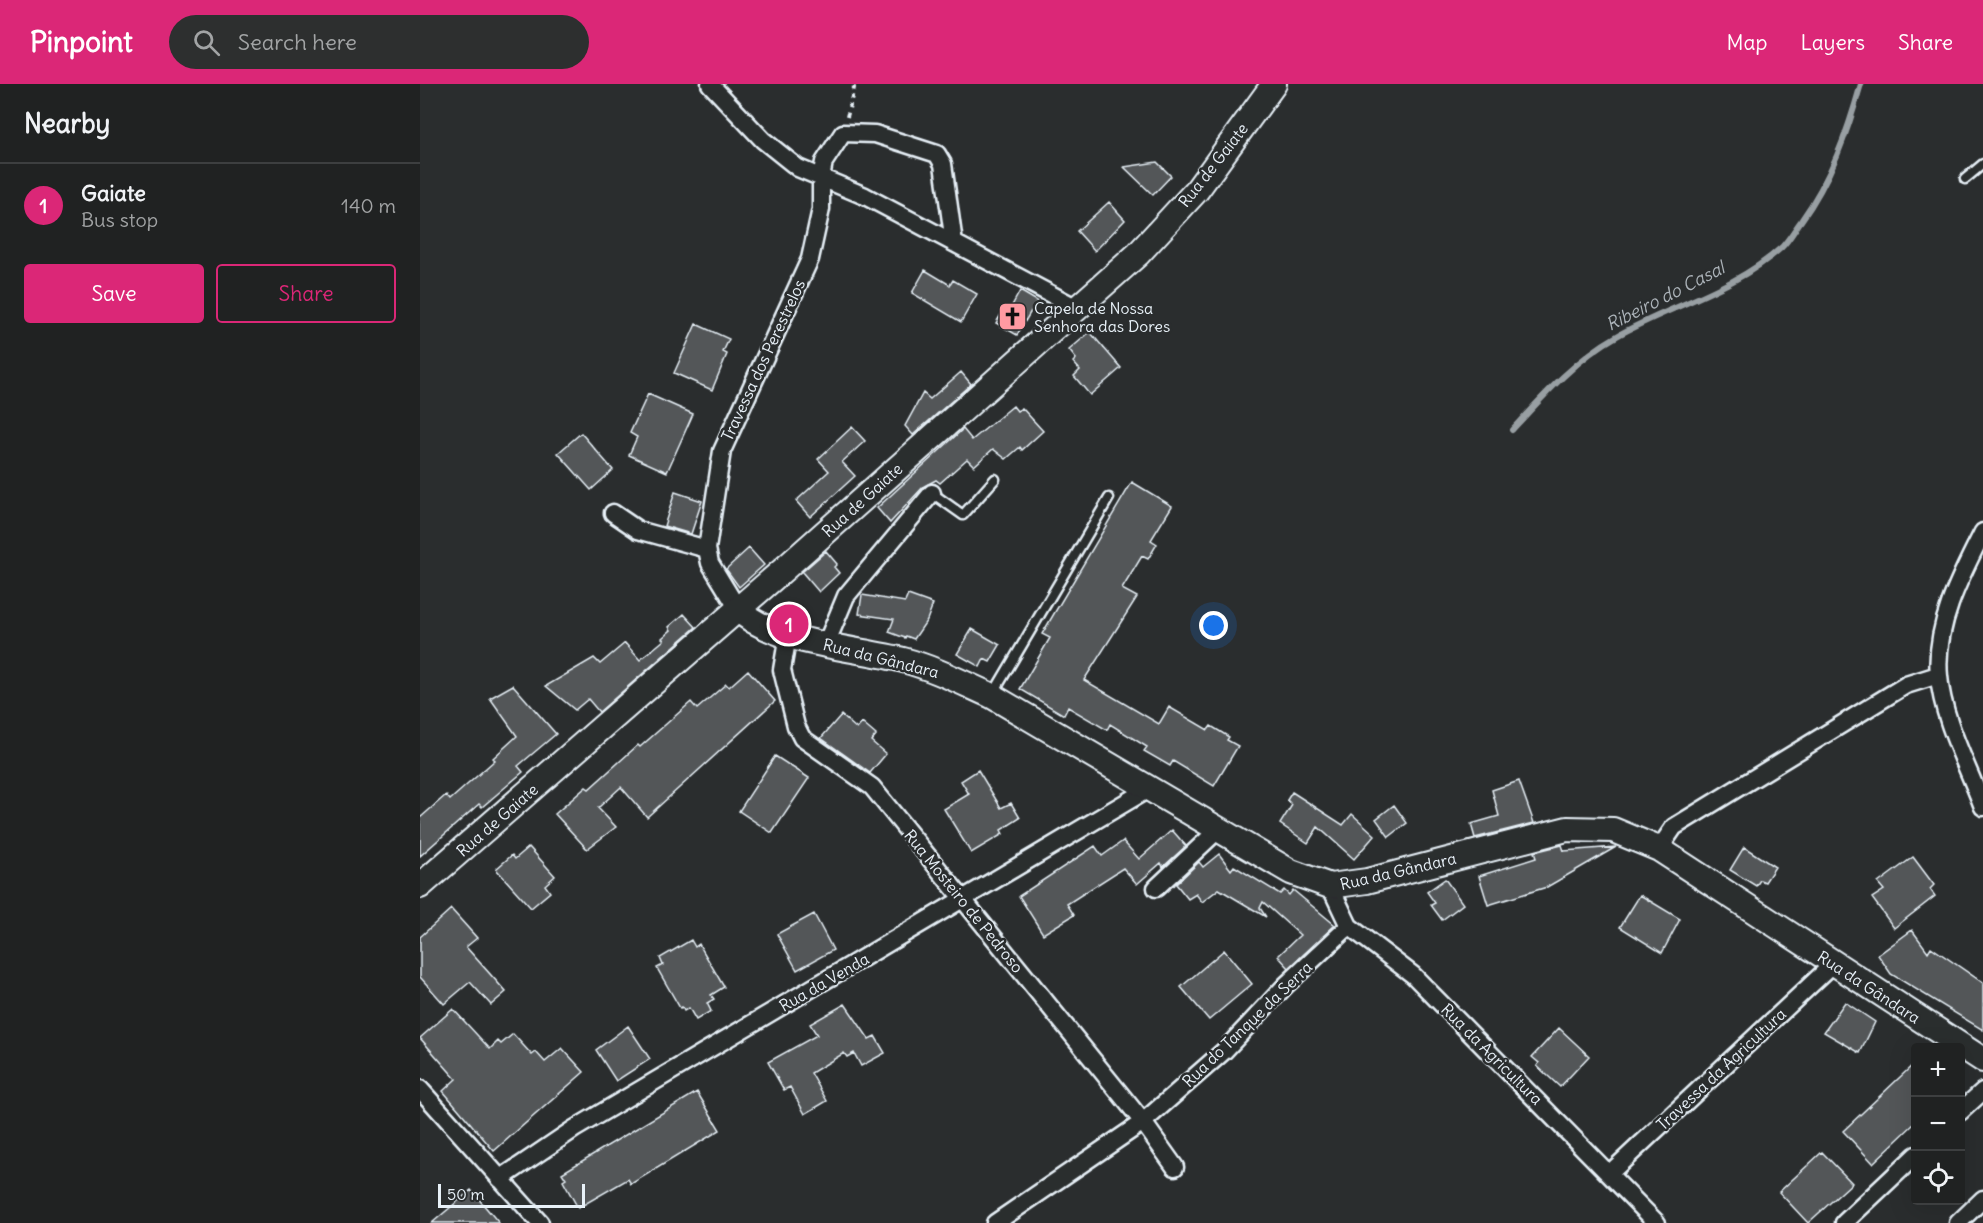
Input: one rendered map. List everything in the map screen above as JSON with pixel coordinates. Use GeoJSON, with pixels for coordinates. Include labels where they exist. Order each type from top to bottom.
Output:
{"type":"FeatureCollection","features":[{"type":"Feature","properties":{"kind":"main road","name":"Rua de Gaiate"},"geometry":{"type":"LineString","coordinates":[[420,886],[738,609],[1138,254],[1197,190],[1274,84]]}},
{"type":"Feature","properties":{"kind":"main road","name":"Rua da Gândara"},"geometry":{"type":"LineString","coordinates":[[738,609],[764,628],[903,660],[945,674],[992,696],[1220,828],[1291,872],[1330,886],[1367,881],[1567,829],[1613,830],[1659,849],[1983,1060]]}},
{"type":"Feature","properties":{"kind":"street"},"geometry":{"type":"LineString","coordinates":[[710,84],[763,140],[798,168],[865,196],[1077,308]]}},
{"type":"Feature","properties":{"kind":"street"},"geometry":{"type":"LineString","coordinates":[[821,177],[824,162],[843,133],[875,134],[937,154],[943,164],[954,243]]}},
{"type":"Feature","properties":{"kind":"street","name":"Travessa dos Perestrelos"},"geometry":{"type":"LineString","coordinates":[[706,549],[722,451],[810,259],[821,209],[821,177]]}},
{"type":"Feature","properties":{"kind":"street"},"geometry":{"type":"LineString","coordinates":[[826,644],[846,596],[932,493]]}},
{"type":"Feature","properties":{"kind":"street"},"geometry":{"type":"LineString","coordinates":[[613,513],[638,530],[706,549],[710,563],[738,609]]}},
{"type":"Feature","properties":{"kind":"street"},"geometry":{"type":"LineString","coordinates":[[1983,532],[1960,579],[1941,638],[1938,675],[1943,701],[1983,807]]}},
{"type":"Feature","properties":{"kind":"street","name":"Rua Mosteiro de Pedroso"},"geometry":{"type":"LineString","coordinates":[[788,635],[782,670],[796,726],[802,738],[872,787],[1143,1122],[1175,1167]]}},
{"type":"Feature","properties":{"kind":"street"},"geometry":{"type":"LineString","coordinates":[[1659,849],[1674,827],[1906,685],[1938,675]]}},
{"type":"Feature","properties":{"kind":"street","name":"Rua da Venda"},"geometry":{"type":"LineString","coordinates":[[500,1179],[574,1129],[963,901],[1150,788]]}},
{"type":"Feature","properties":{"kind":"street"},"geometry":{"type":"LineString","coordinates":[[1156,888],[1220,828]]}},
{"type":"Feature","properties":{"kind":"street","name":"Rua da Agricultura"},"geometry":{"type":"LineString","coordinates":[[1330,886],[1349,926],[1413,975],[1658,1223]]}},
{"type":"Feature","properties":{"kind":"street","name":"Rua do Tanque da Serra"},"geometry":{"type":"LineString","coordinates":[[995,1223],[1143,1122],[1224,1051],[1286,985],[1349,926]]}},
{"type":"Feature","properties":{"kind":"street","name":"Travessa da Agricultura"},"geometry":{"type":"LineString","coordinates":[[1610,1173],[1833,964]]}},
{"type":"Feature","properties":{"kind":"street"},"geometry":{"type":"LineString","coordinates":[[420,1089],[540,1223]]}},
{"type":"Feature","properties":{"kind":"street"},"geometry":{"type":"LineString","coordinates":[[1965,1107],[1983,1091]]}},
{"type":"Feature","properties":{"kind":"street"},"geometry":{"type":"LineString","coordinates":[[1844,1223],[1911,1160]]}},
{"type":"Feature","properties":{"kind":"street"},"geometry":{"type":"LineString","coordinates":[[1958,1223],[1983,1199]]}},
{"type":"Feature","properties":{"kind":"lane"},"geometry":{"type":"LineString","coordinates":[[1965,179],[1983,164]]}},
{"type":"Feature","properties":{"kind":"lane"},"geometry":{"type":"LineString","coordinates":[[932,493],[963,515],[995,479]]}},
{"type":"Feature","properties":{"kind":"lane"},"geometry":{"type":"LineString","coordinates":[[992,696],[1110,498]]}},
{"type":"Feature","properties":{"kind":"path"},"geometry":{"type":"LineString","coordinates":[[843,133],[853,84]]}},
{"type":"Feature","properties":{"kind":"building"},"geometry":{"type":"Polygon","coordinates":[[[1157,162],[1171,176],[1153,195],[1124,167],[1157,162]]]}},
{"type":"Feature","properties":{"kind":"building"},"geometry":{"type":"Polygon","coordinates":[[[1109,202],[1125,220],[1095,251],[1077,231],[1109,202]]]}},
{"type":"Feature","properties":{"kind":"building"},"geometry":{"type":"Polygon","coordinates":[[[925,270],[950,285],[953,280],[977,294],[961,322],[912,293],[925,270]]]}},
{"type":"Feature","properties":{"kind":"building","name":"Capela de Nossa Senhora das Dores"},"geometry":{"type":"Polygon","coordinates":[[[1020,291],[1037,301],[1017,335],[996,323],[1004,309],[1009,311],[1020,291]]]}},
{"type":"Feature","properties":{"kind":"building"},"geometry":{"type":"Polygon","coordinates":[[[696,324],[729,339],[723,352],[727,354],[712,390],[674,373],[696,324]]]}},
{"type":"Feature","properties":{"kind":"building"},"geometry":{"type":"Polygon","coordinates":[[[1090,332],[1121,368],[1090,395],[1074,376],[1080,370],[1073,362],[1076,359],[1069,350],[1090,332]]]}},
{"type":"Feature","properties":{"kind":"building"},"geometry":{"type":"Polygon","coordinates":[[[961,372],[971,384],[913,435],[905,426],[923,393],[930,399],[961,372]]]}},
{"type":"Feature","properties":{"kind":"building"},"geometry":{"type":"Polygon","coordinates":[[[648,394],[693,414],[667,472],[629,455],[637,437],[630,433],[648,394]]]}},
{"type":"Feature","properties":{"kind":"building"},"geometry":{"type":"Polygon","coordinates":[[[1013,406],[1017,411],[1022,408],[1043,431],[1022,450],[1020,447],[1006,459],[993,449],[974,466],[967,459],[940,483],[936,480],[924,486],[890,523],[877,508],[963,429],[972,440],[1013,406]]]}},
{"type":"Feature","properties":{"kind":"building"},"geometry":{"type":"Polygon","coordinates":[[[852,427],[865,441],[842,462],[855,476],[810,517],[796,501],[829,471],[818,459],[852,427]]]}},
{"type":"Feature","properties":{"kind":"building"},"geometry":{"type":"Polygon","coordinates":[[[581,433],[613,470],[591,490],[558,453],[581,433]]]}},
{"type":"Feature","properties":{"kind":"building"},"geometry":{"type":"Polygon","coordinates":[[[1132,482],[1172,506],[1151,540],[1157,544],[1148,559],[1142,556],[1122,589],[1137,597],[1084,680],[1159,724],[1169,707],[1208,730],[1211,726],[1229,737],[1227,740],[1238,746],[1214,786],[1173,761],[1170,766],[1144,751],[1147,747],[1110,724],[1107,730],[1068,707],[1064,715],[1020,689],[1050,638],[1042,634],[1132,482]]]}},
{"type":"Feature","properties":{"kind":"building"},"geometry":{"type":"Polygon","coordinates":[[[675,492],[702,501],[691,534],[664,526],[675,492]]]}},
{"type":"Feature","properties":{"kind":"building"},"geometry":{"type":"Polygon","coordinates":[[[749,548],[764,565],[739,587],[726,569],[749,548]]]}},
{"type":"Feature","properties":{"kind":"building"},"geometry":{"type":"Polygon","coordinates":[[[826,551],[837,564],[834,567],[839,573],[819,592],[802,572],[826,551]]]}},
{"type":"Feature","properties":{"kind":"building"},"geometry":{"type":"Polygon","coordinates":[[[862,595],[905,602],[908,595],[933,604],[927,620],[914,639],[906,636],[905,638],[889,632],[894,619],[859,614],[862,595]]]}},
{"type":"Feature","properties":{"kind":"building"},"geometry":{"type":"Polygon","coordinates":[[[684,614],[696,627],[599,712],[588,699],[575,710],[546,686],[594,658],[600,664],[625,643],[640,660],[664,640],[662,638],[671,630],[669,627],[684,614]]]}},
{"type":"Feature","properties":{"kind":"building"},"geometry":{"type":"Polygon","coordinates":[[[972,629],[1000,645],[990,662],[984,659],[980,667],[957,654],[972,629]]]}},
{"type":"Feature","properties":{"kind":"building"},"geometry":{"type":"Polygon","coordinates":[[[748,670],[775,701],[647,817],[621,787],[598,808],[616,827],[587,849],[555,814],[586,787],[589,789],[638,745],[640,747],[691,702],[697,709],[726,684],[729,687],[748,670]]]}},
{"type":"Feature","properties":{"kind":"building"},"geometry":{"type":"Polygon","coordinates":[[[513,685],[556,734],[518,766],[523,772],[482,807],[479,804],[420,856],[420,818],[446,795],[450,800],[495,760],[493,758],[517,736],[490,698],[513,685]]]}},
{"type":"Feature","properties":{"kind":"building"},"geometry":{"type":"Polygon","coordinates":[[[841,715],[857,729],[862,723],[876,735],[871,741],[886,754],[870,773],[821,738],[841,715]]]}},
{"type":"Feature","properties":{"kind":"building"},"geometry":{"type":"Polygon","coordinates":[[[775,756],[809,778],[772,833],[739,811],[775,756]]]}},
{"type":"Feature","properties":{"kind":"building"},"geometry":{"type":"Polygon","coordinates":[[[978,770],[1001,808],[1011,803],[1020,818],[1001,830],[1003,834],[971,853],[944,809],[969,794],[961,781],[978,770]]]}},
{"type":"Feature","properties":{"kind":"building"},"geometry":{"type":"Polygon","coordinates":[[[1519,781],[1534,823],[1475,838],[1471,824],[1499,816],[1492,790],[1519,781]]]}},
{"type":"Feature","properties":{"kind":"building"},"geometry":{"type":"Polygon","coordinates":[[[1292,792],[1343,825],[1352,814],[1375,835],[1354,859],[1318,827],[1308,843],[1280,824],[1292,805],[1287,800],[1292,792]]]}},
{"type":"Feature","properties":{"kind":"building"},"geometry":{"type":"Polygon","coordinates":[[[1394,805],[1407,823],[1389,837],[1376,819],[1394,805]]]}},
{"type":"Feature","properties":{"kind":"building"},"geometry":{"type":"Polygon","coordinates":[[[1172,830],[1186,846],[1163,867],[1161,863],[1137,884],[1123,868],[1067,904],[1074,915],[1043,934],[1019,896],[1095,846],[1102,856],[1123,841],[1139,859],[1172,830]]]}},
{"type":"Feature","properties":{"kind":"building"},"geometry":{"type":"Polygon","coordinates":[[[1562,845],[1564,851],[1616,847],[1547,887],[1488,905],[1479,876],[1536,858],[1534,852],[1562,845]]]}},
{"type":"Feature","properties":{"kind":"building"},"geometry":{"type":"Polygon","coordinates":[[[529,847],[555,876],[545,885],[550,892],[531,908],[496,869],[512,855],[515,859],[529,847]]]}},
{"type":"Feature","properties":{"kind":"building"},"geometry":{"type":"Polygon","coordinates":[[[1744,847],[1775,867],[1765,882],[1760,880],[1756,886],[1730,870],[1744,847]]]}},
{"type":"Feature","properties":{"kind":"building"},"geometry":{"type":"Polygon","coordinates":[[[1219,854],[1231,870],[1234,866],[1280,894],[1284,890],[1289,895],[1293,890],[1335,925],[1289,968],[1278,956],[1300,935],[1263,902],[1260,908],[1266,917],[1219,889],[1202,902],[1196,894],[1188,899],[1176,884],[1199,862],[1203,867],[1219,854]]]}},
{"type":"Feature","properties":{"kind":"building"},"geometry":{"type":"Polygon","coordinates":[[[1913,857],[1934,885],[1930,889],[1935,896],[1894,928],[1872,898],[1884,890],[1878,883],[1913,857]]]}},
{"type":"Feature","properties":{"kind":"building"},"geometry":{"type":"Polygon","coordinates":[[[1445,879],[1463,904],[1442,920],[1431,905],[1435,903],[1427,892],[1445,879]]]}},
{"type":"Feature","properties":{"kind":"building"},"geometry":{"type":"Polygon","coordinates":[[[1640,895],[1680,919],[1662,953],[1620,927],[1640,895]]]}},
{"type":"Feature","properties":{"kind":"building"},"geometry":{"type":"Polygon","coordinates":[[[451,909],[477,938],[466,947],[506,992],[491,1005],[470,982],[444,1004],[420,977],[420,937],[451,909]]]}},
{"type":"Feature","properties":{"kind":"building"},"geometry":{"type":"Polygon","coordinates":[[[814,914],[833,950],[797,970],[777,934],[814,914]]]}},
{"type":"Feature","properties":{"kind":"building"},"geometry":{"type":"Polygon","coordinates":[[[1912,930],[1928,952],[1931,947],[1983,983],[1983,1030],[1891,974],[1878,955],[1912,930]]]}},
{"type":"Feature","properties":{"kind":"building"},"geometry":{"type":"Polygon","coordinates":[[[691,940],[695,947],[699,944],[724,987],[711,995],[714,999],[707,1003],[711,1011],[696,1020],[689,1008],[684,1011],[682,1007],[680,1008],[657,968],[663,965],[660,958],[691,940]]]}},
{"type":"Feature","properties":{"kind":"building"},"geometry":{"type":"Polygon","coordinates":[[[1224,950],[1252,984],[1209,1020],[1181,987],[1224,950]]]}},
{"type":"Feature","properties":{"kind":"building"},"geometry":{"type":"Polygon","coordinates":[[[1845,1002],[1875,1022],[1860,1053],[1824,1032],[1845,1002]]]}},
{"type":"Feature","properties":{"kind":"building"},"geometry":{"type":"Polygon","coordinates":[[[845,1004],[869,1039],[875,1036],[885,1053],[861,1066],[854,1053],[847,1057],[844,1053],[811,1073],[827,1101],[805,1114],[790,1087],[784,1090],[768,1062],[817,1035],[810,1024],[845,1004]]]}},
{"type":"Feature","properties":{"kind":"building"},"geometry":{"type":"Polygon","coordinates":[[[453,1009],[490,1049],[498,1041],[501,1044],[513,1034],[532,1055],[536,1052],[545,1062],[562,1048],[584,1072],[494,1151],[443,1091],[456,1079],[420,1038],[453,1009]]]}},
{"type":"Feature","properties":{"kind":"building"},"geometry":{"type":"Polygon","coordinates":[[[628,1026],[650,1059],[616,1081],[596,1050],[628,1026]]]}},
{"type":"Feature","properties":{"kind":"building"},"geometry":{"type":"Polygon","coordinates":[[[1559,1028],[1589,1056],[1560,1087],[1537,1066],[1539,1063],[1532,1057],[1559,1028]]]}},
{"type":"Feature","properties":{"kind":"building"},"geometry":{"type":"Polygon","coordinates":[[[1911,1067],[1911,1127],[1873,1163],[1843,1131],[1911,1067]]]}},
{"type":"Feature","properties":{"kind":"building"},"geometry":{"type":"Polygon","coordinates":[[[697,1092],[720,1130],[631,1184],[628,1179],[578,1208],[563,1181],[566,1179],[562,1173],[697,1092]]]}},
{"type":"Feature","properties":{"kind":"building"},"geometry":{"type":"Polygon","coordinates":[[[1822,1152],[1852,1183],[1808,1223],[1779,1192],[1822,1152]]]}},
{"type":"Feature","properties":{"kind":"building"},"geometry":{"type":"Polygon","coordinates":[[[471,1190],[499,1223],[432,1223],[471,1190]]]}},
{"type":"Feature","properties":{"kind":"waterway","name":"Ribeiro do Casal"},"geometry":{"type":"LineString","coordinates":[[1512,430],[1561,378],[1602,345],[1638,325],[1724,286],[1764,262],[1782,247],[1821,189],[1844,138],[1861,84]]}},
{"type":"Feature","properties":{"kind":"place","name":"Capela de Nossa Senhora das Dores"},"geometry":{"type":"Point","coordinates":[1013,317]}},
{"type":"Feature","properties":{"kind":"place","name":"Gaiate"},"geometry":{"type":"Point","coordinates":[789,624]}}]}
